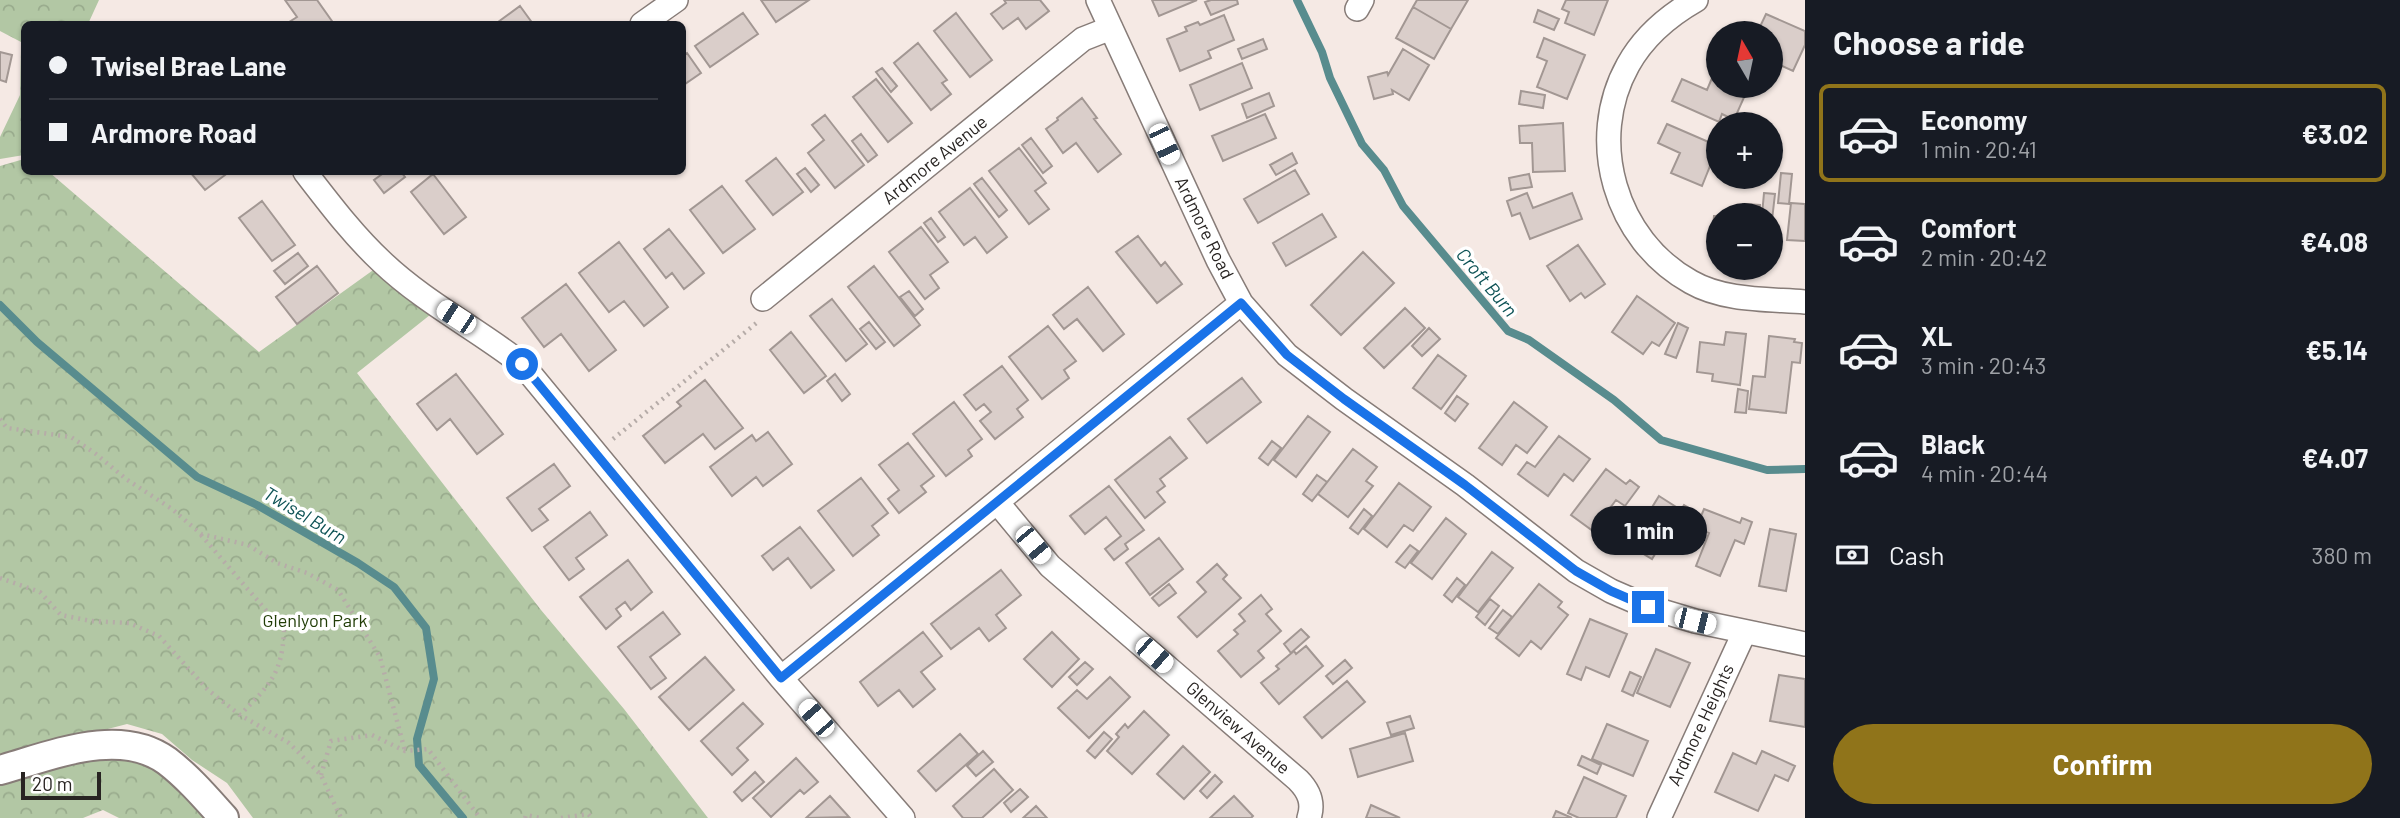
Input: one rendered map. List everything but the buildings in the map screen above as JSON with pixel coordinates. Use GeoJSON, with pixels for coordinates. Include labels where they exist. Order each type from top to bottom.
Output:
{"type":"FeatureCollection","features":[{"type":"Feature","properties":{"kind":"street","name":"Ardmore Road"},"geometry":{"type":"LineString","coordinates":[[1098,0],[1241,303],[1287,355],[1465,485],[1576,571],[1611,591],[1648,607],[1744,633],[1805,644]]}},
{"type":"Feature","properties":{"kind":"street"},"geometry":{"type":"LineString","coordinates":[[1696,0],[1658,26],[1628,65],[1617,88],[1608,136],[1609,162],[1614,186],[1635,230],[1650,249],[1689,282],[1710,292],[1805,302]]}},
{"type":"Feature","properties":{"kind":"street","name":"Ardmore Avenue"},"geometry":{"type":"LineString","coordinates":[[763,299],[1083,39],[1111,29]]}},
{"type":"Feature","properties":{"kind":"street"},"geometry":{"type":"LineString","coordinates":[[307,175],[348,226],[383,263],[430,300],[522,364],[781,678],[903,818]]}},
{"type":"Feature","properties":{"kind":"street"},"geometry":{"type":"LineString","coordinates":[[781,678],[1241,303]]}},
{"type":"Feature","properties":{"kind":"street","name":"Glenview Avenue"},"geometry":{"type":"LineString","coordinates":[[997,502],[1051,566],[1298,780],[1309,794],[1309,818]]}},
{"type":"Feature","properties":{"kind":"street","name":"Ardmore Heights"},"geometry":{"type":"LineString","coordinates":[[1659,818],[1744,633]]}},
{"type":"Feature","properties":{"kind":"street"},"geometry":{"type":"LineString","coordinates":[[0,770],[87,746],[135,746],[165,760],[192,783],[224,818]]}},
{"type":"Feature","properties":{"kind":"path"},"geometry":{"type":"LineString","coordinates":[[596,453],[766,316],[763,299]]}},
{"type":"Feature","properties":{"kind":"path"},"geometry":{"type":"LineString","coordinates":[[0,419],[7,428],[71,437],[96,453],[126,479],[172,509],[201,534],[284,631],[283,656],[271,684],[240,715]]}},
{"type":"Feature","properties":{"kind":"path"},"geometry":{"type":"LineString","coordinates":[[201,534],[248,545],[276,563],[307,573],[338,590],[380,657],[405,751]]}},
{"type":"Feature","properties":{"kind":"path"},"geometry":{"type":"LineString","coordinates":[[0,578],[40,592],[61,615],[91,621],[129,623],[159,636],[197,680],[240,715],[289,743],[321,775],[341,818]]}},
{"type":"Feature","properties":{"kind":"path"},"geometry":{"type":"LineString","coordinates":[[321,775],[331,741],[372,735],[405,751],[428,749],[480,818]]}},
{"type":"Feature","properties":{"kind":"path"},"geometry":{"type":"LineString","coordinates":[[561,818],[588,814],[592,818]]}},
{"type":"Feature","properties":{"kind":"path"},"geometry":{"type":"LineString","coordinates":[[525,818],[526,815],[540,818]]}},
{"type":"Feature","properties":{"kind":"green space"},"geometry":{"type":"Polygon","coordinates":[[[0,0],[99,0],[89,21],[21,21],[21,42],[0,31],[0,0]]]}},
{"type":"Feature","properties":{"kind":"green space"},"geometry":{"type":"Polygon","coordinates":[[[21,42],[21,156],[0,159],[0,137],[20,95],[21,42]]]}},
{"type":"Feature","properties":{"kind":"green space","name":"Glenlyon Park"},"geometry":{"type":"Polygon","coordinates":[[[21,160],[21,175],[52,175],[259,352],[383,263],[440,307],[357,373],[541,610],[624,709],[708,818],[253,818],[227,783],[192,760],[162,734],[127,724],[0,757],[0,166],[21,160]]]}},
{"type":"Feature","properties":{"kind":"green space"},"geometry":{"type":"Polygon","coordinates":[[[110,753],[151,759],[211,818],[119,818],[103,810],[83,818],[0,818],[0,782],[110,753]]]}},
{"type":"Feature","properties":{"kind":"waterway","name":"Croft Burn"},"geometry":{"type":"LineString","coordinates":[[1297,0],[1362,144],[1384,170],[1403,206],[1508,331],[1529,340],[1614,400],[1661,440],[1767,470],[1805,469]]}},
{"type":"Feature","properties":{"kind":"waterway","name":"Twisel Burn"},"geometry":{"type":"LineString","coordinates":[[0,305],[37,342],[197,477],[257,505],[358,563],[394,587],[426,628],[434,679],[417,739],[419,765],[463,818]]}},
{"type":"Feature","properties":{"kind":"route"},"geometry":{"type":"LineString","coordinates":[[522,364],[781,678],[1241,303],[1287,355],[1344,399],[1465,485],[1576,571],[1611,591],[1648,607]]}}]}
